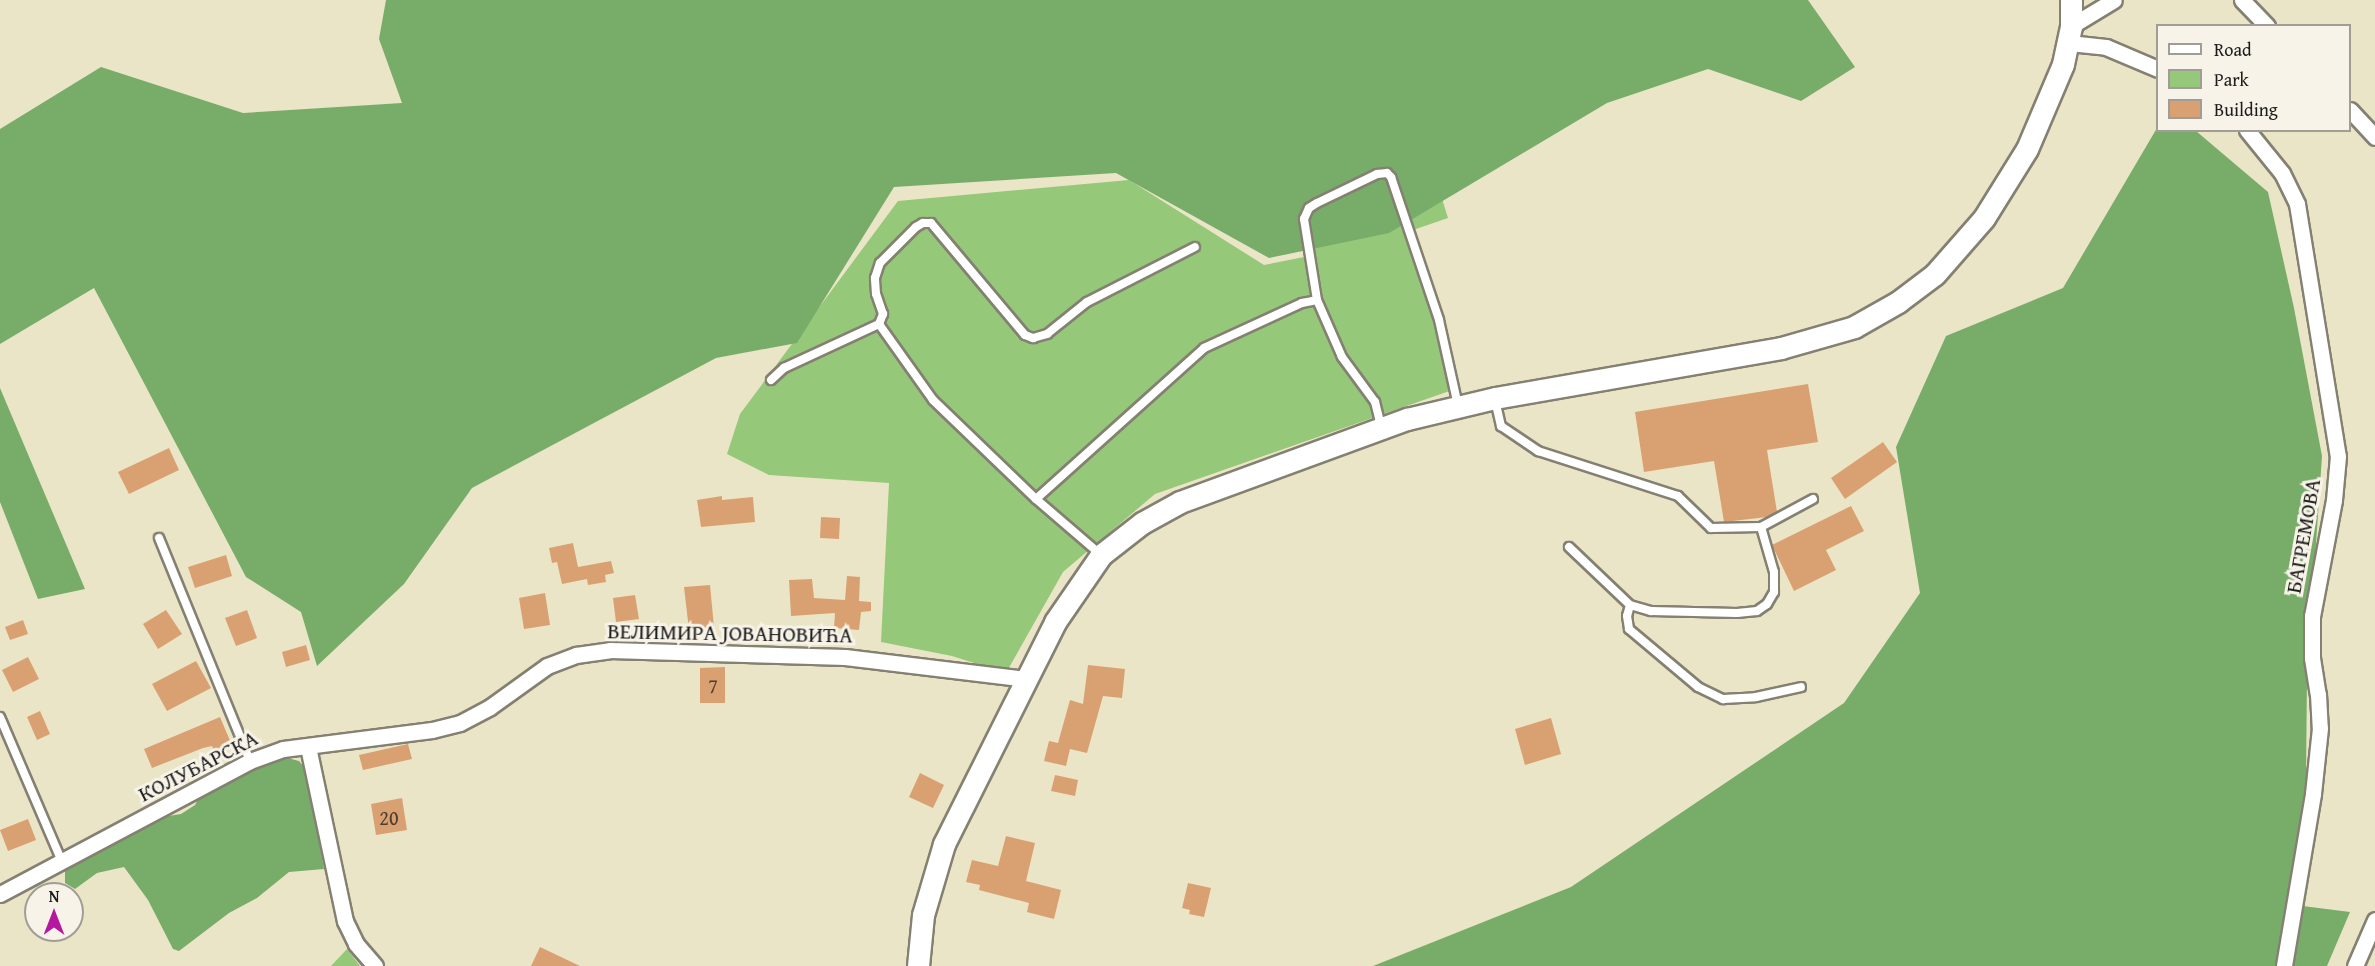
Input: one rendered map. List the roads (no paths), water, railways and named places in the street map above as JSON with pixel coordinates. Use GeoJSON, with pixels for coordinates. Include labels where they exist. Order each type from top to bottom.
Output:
{"type":"FeatureCollection","features":[{"type":"Feature","properties":{"kind":"main road"},"geometry":{"type":"LineString","coordinates":[[918,966],[923,915],[944,844],[1055,622],[1101,555],[1142,523],[1180,502],[1407,419],[1495,398],[1782,348],[1854,327],[1898,302],[1935,274],[1984,218],[2027,149],[2052,95],[2070,34],[2071,0]]}},
{"type":"Feature","properties":{"kind":"street"},"geometry":{"type":"LineString","coordinates":[[2070,34],[2114,0]]}},
{"type":"Feature","properties":{"kind":"street"},"geometry":{"type":"LineString","coordinates":[[2242,0],[2265,24]]}},
{"type":"Feature","properties":{"kind":"street"},"geometry":{"type":"LineString","coordinates":[[2070,34],[2156,69]]}},
{"type":"Feature","properties":{"kind":"street"},"geometry":{"type":"LineString","coordinates":[[2351,112],[2375,136]]}},
{"type":"Feature","properties":{"kind":"street","name":"БАГРЕМОВА"},"geometry":{"type":"LineString","coordinates":[[2249,132],[2283,173],[2297,204],[2338,456],[2334,500],[2312,616],[2312,658],[2318,694],[2320,728],[2313,794],[2284,966]]}},
{"type":"Feature","properties":{"kind":"street","name":"ВЕЛИМИРА ЈОВАНОВИЋА"},"geometry":{"type":"LineString","coordinates":[[308,747],[432,730],[460,723],[490,707],[548,666],[576,655],[610,650],[845,657],[1026,679]]}},
{"type":"Feature","properties":{"kind":"street"},"geometry":{"type":"LineString","coordinates":[[308,747],[345,921],[356,944],[375,966]]}},
{"type":"Feature","properties":{"kind":"street","name":"КОЛУБАРСКА"},"geometry":{"type":"LineString","coordinates":[[0,894],[63,863],[250,761],[283,749],[308,747]]}},
{"type":"Feature","properties":{"kind":"street"},"geometry":{"type":"LineString","coordinates":[[2355,966],[2375,920]]}},
{"type":"Feature","properties":{"kind":"lane"},"geometry":{"type":"LineString","coordinates":[[1382,429],[1375,402],[1342,357],[1317,300],[1304,215],[1317,203],[1377,174],[1387,173],[1391,177],[1439,320],[1458,407]]}},
{"type":"Feature","properties":{"kind":"lane"},"geometry":{"type":"LineString","coordinates":[[771,380],[784,368],[879,324],[883,314],[876,294],[875,278],[880,263],[916,227],[923,224],[931,224],[1025,335],[1033,338],[1047,334],[1087,302],[1196,247]]}},
{"type":"Feature","properties":{"kind":"lane"},"geometry":{"type":"LineString","coordinates":[[1036,499],[1203,348],[1302,303],[1317,300]]}},
{"type":"Feature","properties":{"kind":"lane"},"geometry":{"type":"LineString","coordinates":[[879,324],[933,400],[1036,499],[1101,555]]}},
{"type":"Feature","properties":{"kind":"lane"},"geometry":{"type":"LineString","coordinates":[[1495,398],[1501,426],[1538,451],[1678,496],[1711,528],[1761,527],[1813,499]]}},
{"type":"Feature","properties":{"kind":"lane"},"geometry":{"type":"LineString","coordinates":[[1569,547],[1630,605],[1651,611],[1737,613],[1757,611],[1767,604],[1774,592],[1774,572],[1761,527]]}},
{"type":"Feature","properties":{"kind":"lane"},"geometry":{"type":"LineString","coordinates":[[159,538],[250,761]]}},
{"type":"Feature","properties":{"kind":"lane"},"geometry":{"type":"LineString","coordinates":[[1630,605],[1627,616],[1629,629],[1698,687],[1723,699],[1756,697],[1801,687]]}},
{"type":"Feature","properties":{"kind":"lane"},"geometry":{"type":"LineString","coordinates":[[0,717],[63,863]]}}]}
